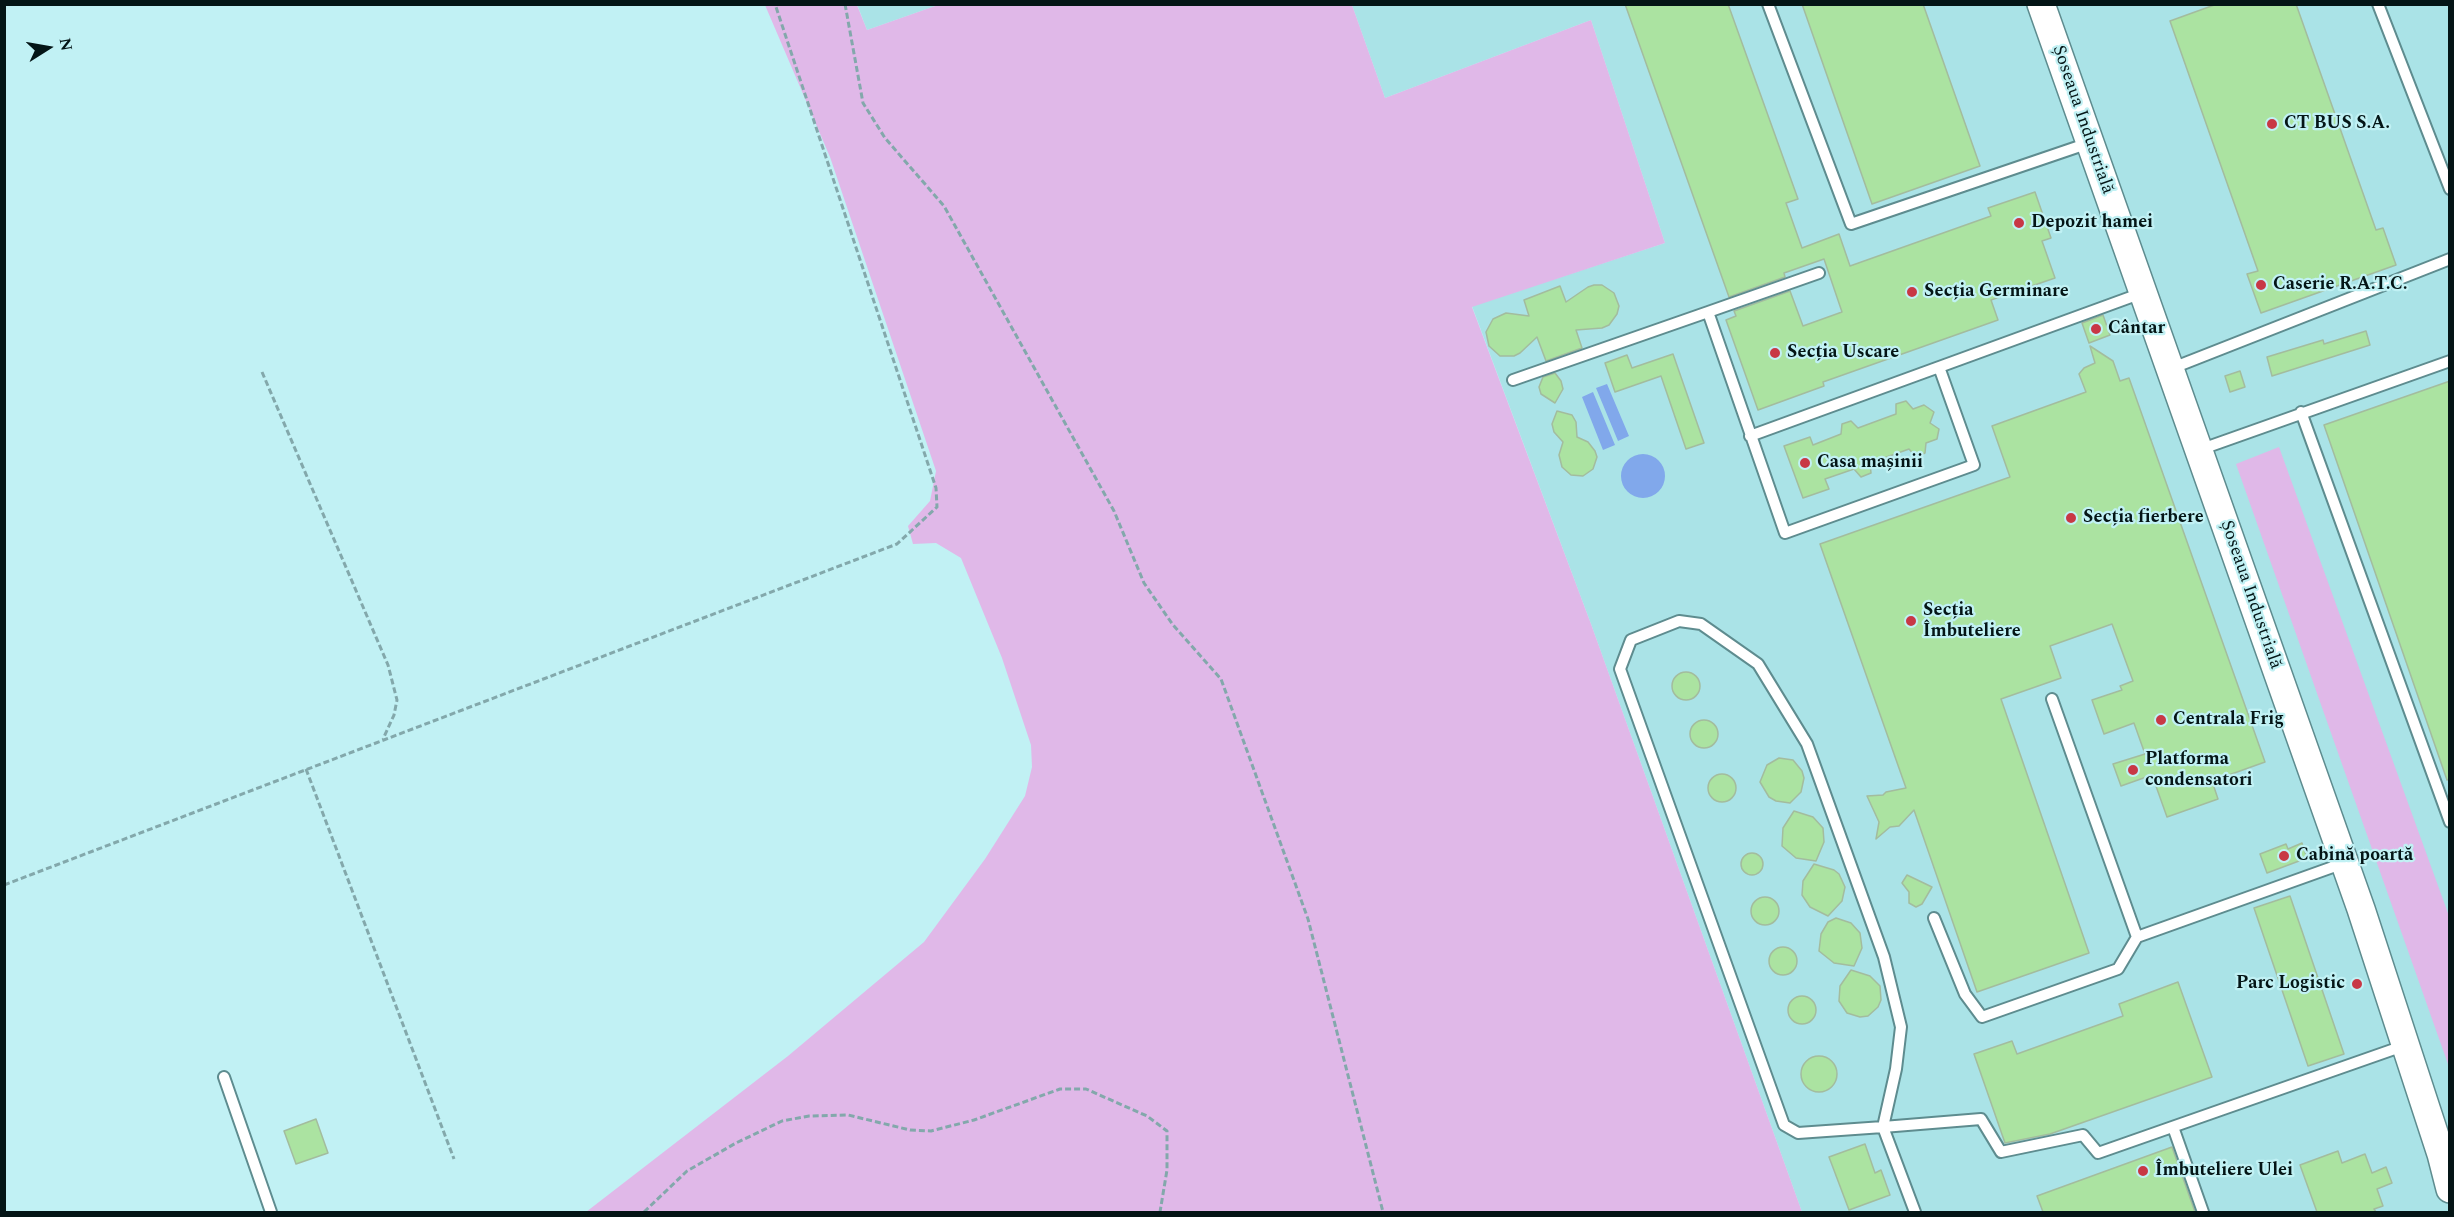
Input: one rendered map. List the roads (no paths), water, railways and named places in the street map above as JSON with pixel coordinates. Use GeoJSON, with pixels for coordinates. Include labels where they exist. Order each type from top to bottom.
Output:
{"type":"FeatureCollection","features":[{"type":"Feature","properties":{"kind":"street","name":"Șoseaua Industrială"},"geometry":{"type":"LineString","coordinates":[[2041,4],[2344,863],[2406,1045],[2450,1189]]}},
{"type":"Feature","properties":{"kind":"lane"},"geometry":{"type":"LineString","coordinates":[[1768,4],[1851,224],[2090,143]]}},
{"type":"Feature","properties":{"kind":"lane"},"geometry":{"type":"LineString","coordinates":[[2378,4],[2450,189]]}},
{"type":"Feature","properties":{"kind":"lane"},"geometry":{"type":"LineString","coordinates":[[2170,369],[2450,259]]}},
{"type":"Feature","properties":{"kind":"lane"},"geometry":{"type":"LineString","coordinates":[[1513,380],[1819,273]]}},
{"type":"Feature","properties":{"kind":"lane"},"geometry":{"type":"LineString","coordinates":[[1750,436],[2143,293]]}},
{"type":"Feature","properties":{"kind":"lane"},"geometry":{"type":"LineString","coordinates":[[1708,312],[1785,533],[1974,465],[1939,367]]}},
{"type":"Feature","properties":{"kind":"lane"},"geometry":{"type":"LineString","coordinates":[[2199,450],[2450,361]]}},
{"type":"Feature","properties":{"kind":"lane"},"geometry":{"type":"LineString","coordinates":[[2301,412],[2450,822]]}},
{"type":"Feature","properties":{"kind":"lane"},"geometry":{"type":"LineString","coordinates":[[1915,1212],[1883,1127],[1896,1070],[1901,1027],[1884,957],[1807,744],[1758,664],[1701,624],[1679,621],[1630,640],[1620,669],[1784,1125],[1798,1133],[1883,1127],[1981,1119],[2001,1152],[2083,1135],[2098,1152],[2406,1045]]}},
{"type":"Feature","properties":{"kind":"lane"},"geometry":{"type":"LineString","coordinates":[[2052,699],[2137,937]]}},
{"type":"Feature","properties":{"kind":"lane"},"geometry":{"type":"LineString","coordinates":[[1934,918],[1965,994],[1982,1017],[2118,969],[2137,937],[2344,863]]}},
{"type":"Feature","properties":{"kind":"lane"},"geometry":{"type":"LineString","coordinates":[[224,1077],[271,1212]]}},
{"type":"Feature","properties":{"kind":"lane"},"geometry":{"type":"LineString","coordinates":[[2173,1127],[2202,1212]]}},
{"type":"Feature","properties":{"kind":"water"},"geometry":{"type":"Polygon","coordinates":[[[1607,384],[1629,436],[1618,441],[1596,388],[1607,384]]]}},
{"type":"Feature","properties":{"kind":"water"},"geometry":{"type":"Polygon","coordinates":[[[1593,392],[1615,445],[1603,450],[1582,397],[1593,392]]]}},
{"type":"Feature","properties":{"kind":"water"},"geometry":{"type":"Polygon","coordinates":[[[1643,454],[1658,461],[1665,476],[1658,491],[1643,498],[1628,491],[1621,476],[1628,461],[1643,454]]]}},
{"type":"Feature","properties":{"kind":"place","name":"CT BUS S.A."},"geometry":{"type":"Point","coordinates":[2272,124]}},
{"type":"Feature","properties":{"kind":"place","name":"Depozit hamei"},"geometry":{"type":"Point","coordinates":[2019,223]}},
{"type":"Feature","properties":{"kind":"place","name":"Caserie R.A.T.C."},"geometry":{"type":"Point","coordinates":[2261,285]}},
{"type":"Feature","properties":{"kind":"place","name":"Secția Germinare"},"geometry":{"type":"Point","coordinates":[1912,292]}},
{"type":"Feature","properties":{"kind":"place","name":"Cântar"},"geometry":{"type":"Point","coordinates":[2096,329]}},
{"type":"Feature","properties":{"kind":"place","name":"Secția Uscare"},"geometry":{"type":"Point","coordinates":[1775,353]}},
{"type":"Feature","properties":{"kind":"place","name":"Casa mașinii"},"geometry":{"type":"Point","coordinates":[1805,463]}},
{"type":"Feature","properties":{"kind":"place","name":"Secția fierbere"},"geometry":{"type":"Point","coordinates":[2071,518]}},
{"type":"Feature","properties":{"kind":"place","name":"Secția Îmbuteliere"},"geometry":{"type":"Point","coordinates":[1911,621]}},
{"type":"Feature","properties":{"kind":"place","name":"Centrala Frig"},"geometry":{"type":"Point","coordinates":[2161,720]}},
{"type":"Feature","properties":{"kind":"place","name":"Platforma condensatori"},"geometry":{"type":"Point","coordinates":[2133,770]}},
{"type":"Feature","properties":{"kind":"place","name":"Cabină poartă"},"geometry":{"type":"Point","coordinates":[2284,856]}},
{"type":"Feature","properties":{"kind":"place","name":"Parc Logistic"},"geometry":{"type":"Point","coordinates":[2357,984]}},
{"type":"Feature","properties":{"kind":"place","name":"Îmbuteliere Ulei"},"geometry":{"type":"Point","coordinates":[2143,1171]}}]}
